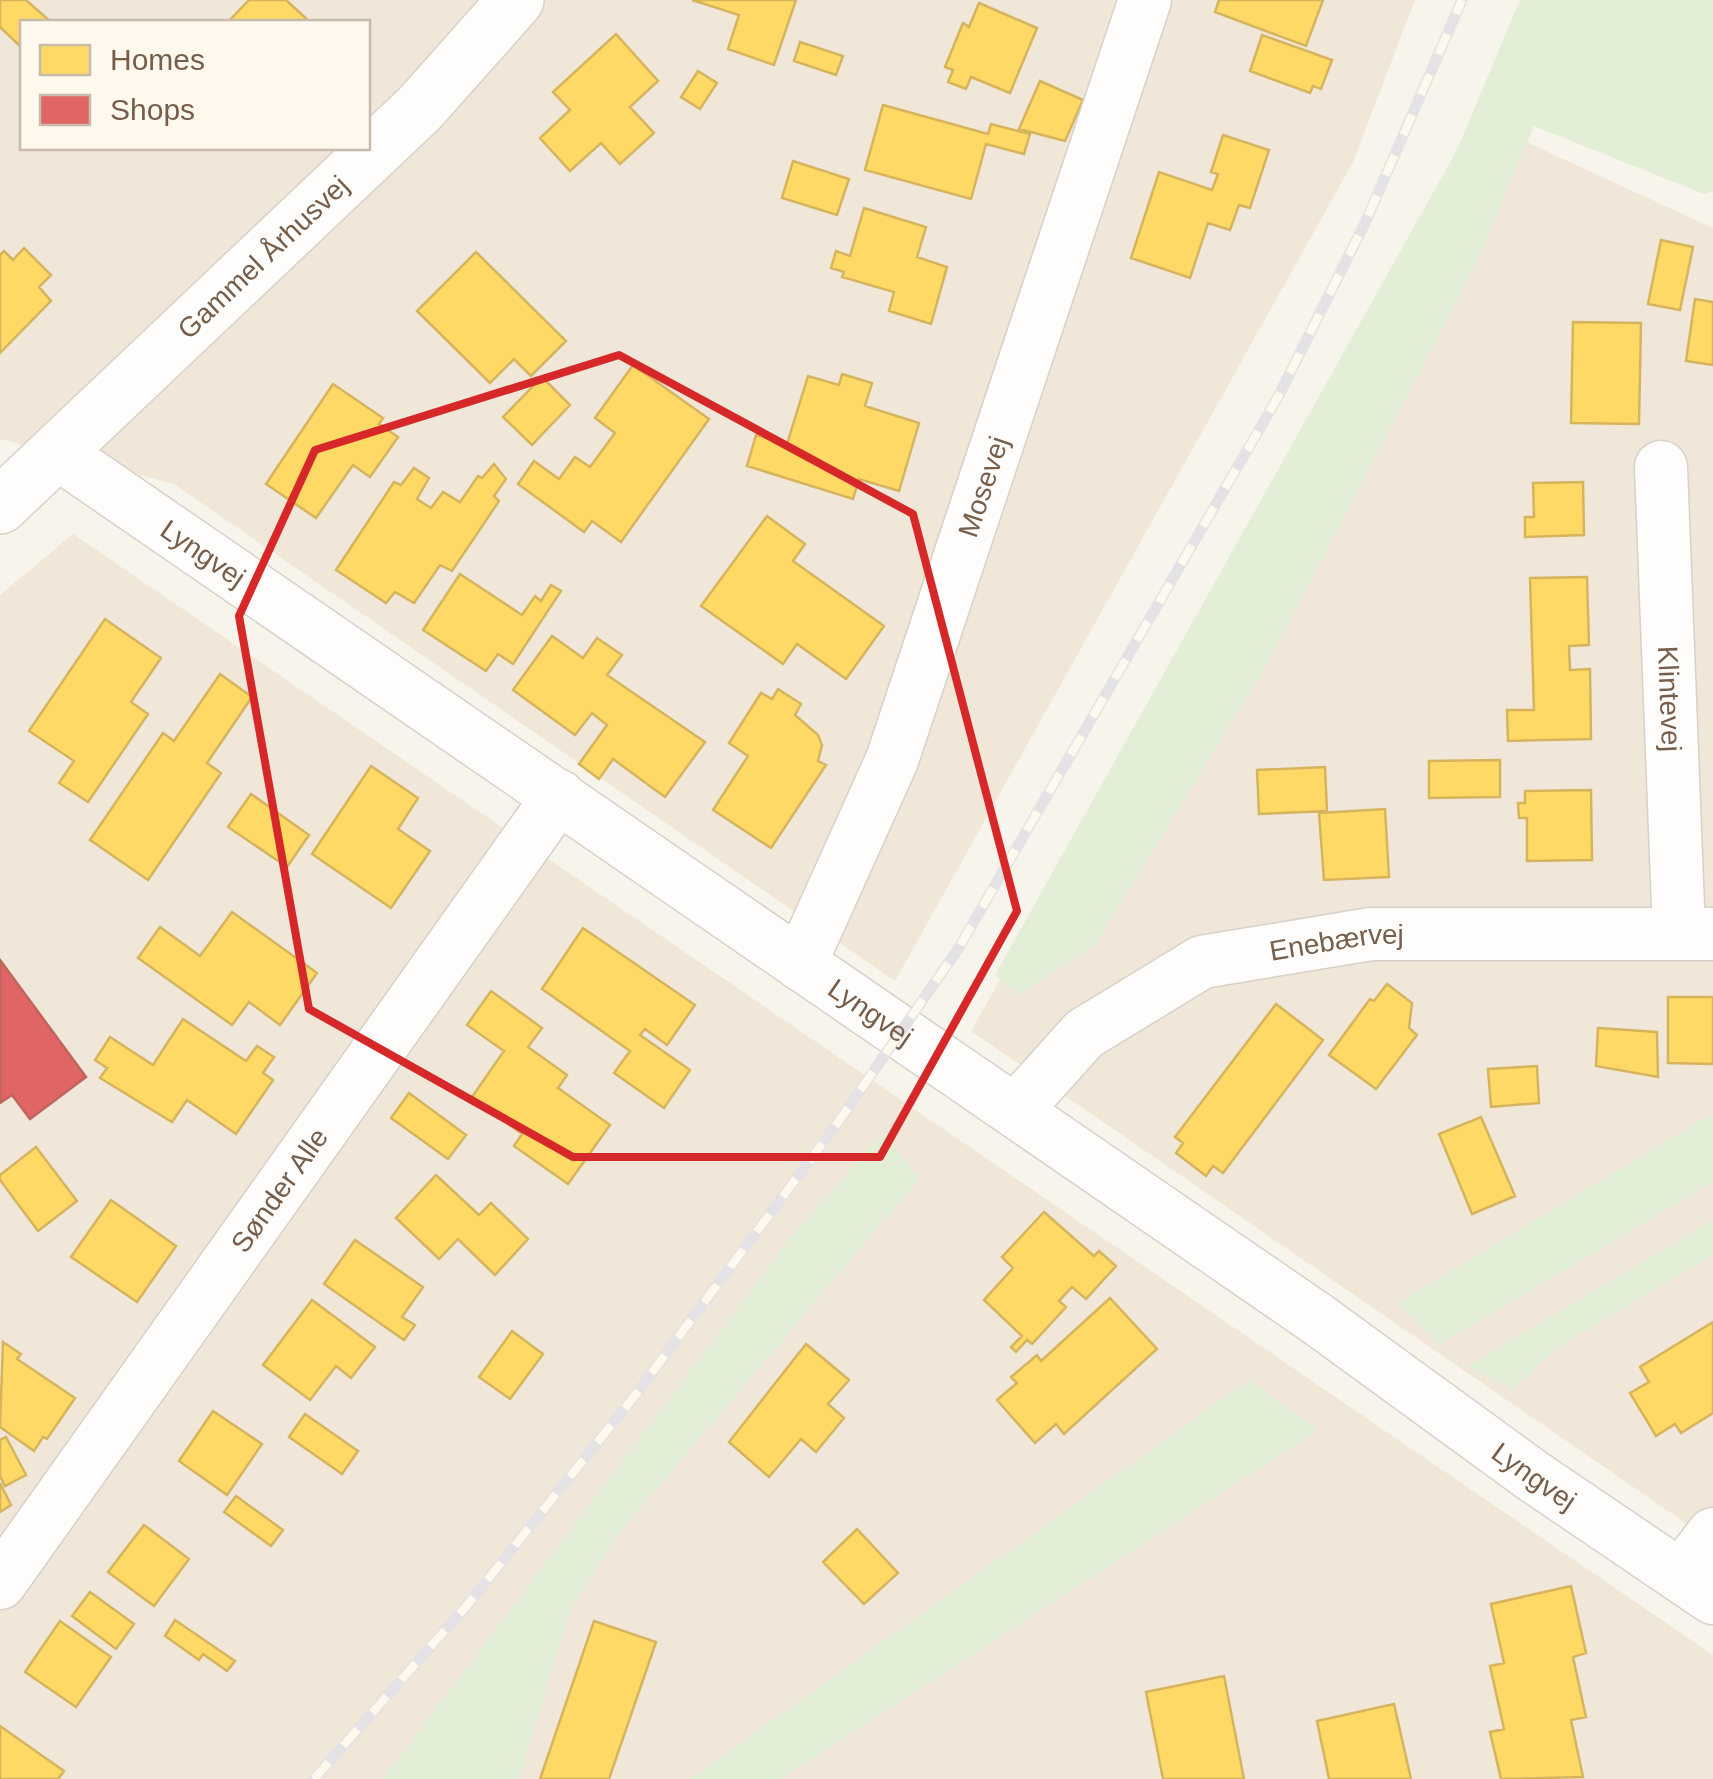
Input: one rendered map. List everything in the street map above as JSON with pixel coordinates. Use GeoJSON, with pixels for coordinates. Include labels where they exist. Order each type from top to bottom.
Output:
{"type":"FeatureCollection","features":[{"type":"Feature","properties":{"kind":"street","name":"Gammel Århusvej"},"geometry":{"type":"LineString","coordinates":[[0,506],[420,108],[516,0]]}},
{"type":"Feature","properties":{"kind":"street","name":"Mosevej"},"geometry":{"type":"LineString","coordinates":[[800,964],[892,760],[1145,0]]}},
{"type":"Feature","properties":{"kind":"street","name":"Lyngvej"},"geometry":{"type":"LineString","coordinates":[[59,454],[560,796],[1697,1587],[1713,1534]]}},
{"type":"Feature","properties":{"kind":"street","name":"Klintevej"},"geometry":{"type":"LineString","coordinates":[[1661,467],[1696,933]]}},
{"type":"Feature","properties":{"kind":"street","name":"Sønder Alle"},"geometry":{"type":"LineString","coordinates":[[0,1583],[560,796]]}},
{"type":"Feature","properties":{"kind":"street","name":"Enebærvej"},"geometry":{"type":"LineString","coordinates":[[1014,1111],[1084,1034],[1202,962],[1371,934],[1696,933]]}},
{"type":"Feature","properties":{"kind":"highlighted area"},"geometry":{"type":"Polygon","coordinates":[[[619,355],[913,514],[1017,911],[880,1157],[573,1157],[309,1009],[239,616],[315,450],[619,355]]]}},
{"type":"Feature","properties":{"kind":"shaded area"},"geometry":{"type":"Polygon","coordinates":[[[0,0],[1415,0],[1353,162],[895,981],[174,484],[0,439],[0,0]]]}},
{"type":"Feature","properties":{"kind":"shaded area"},"geometry":{"type":"Polygon","coordinates":[[[1487,124],[1713,228],[1713,1542],[971,1031],[1487,124]]]}},
{"type":"Feature","properties":{"kind":"shaded area"},"geometry":{"type":"Polygon","coordinates":[[[73,534],[1713,1655],[1713,1779],[0,1779],[0,595],[73,534]]]}},
{"type":"Feature","properties":{"kind":"green space"},"geometry":{"type":"Polygon","coordinates":[[[1520,0],[1713,0],[1713,191],[1704,194],[1534,126],[1475,266],[1269,661],[1096,944],[1019,995],[995,975],[1457,150],[1520,0]]]}},
{"type":"Feature","properties":{"kind":"green space"},"geometry":{"type":"Polygon","coordinates":[[[1713,1113],[1713,1182],[1439,1345],[1398,1303],[1713,1113]]]}},
{"type":"Feature","properties":{"kind":"green space"},"geometry":{"type":"Polygon","coordinates":[[[883,1133],[919,1179],[618,1535],[570,1611],[519,1779],[383,1779],[790,1238],[883,1133]]]}},
{"type":"Feature","properties":{"kind":"green space"},"geometry":{"type":"Polygon","coordinates":[[[1713,1220],[1713,1255],[1558,1347],[1513,1389],[1468,1366],[1713,1220]]]}},
{"type":"Feature","properties":{"kind":"green space"},"geometry":{"type":"Polygon","coordinates":[[[1249,1380],[1319,1430],[781,1779],[690,1779],[1249,1380]]]}},
{"type":"Feature","properties":{"kind":"building: Homes"},"geometry":{"type":"Polygon","coordinates":[[[0,0],[26,0],[49,20],[20,20],[20,46],[0,27],[0,0]]]}},
{"type":"Feature","properties":{"kind":"building: Homes"},"geometry":{"type":"Polygon","coordinates":[[[249,0],[286,0],[308,20],[230,20],[249,0]]]}},
{"type":"Feature","properties":{"kind":"building: Homes"},"geometry":{"type":"Polygon","coordinates":[[[692,0],[796,0],[774,65],[728,49],[739,15],[692,0]]]}},
{"type":"Feature","properties":{"kind":"building: Homes"},"geometry":{"type":"Polygon","coordinates":[[[1219,0],[1323,0],[1306,46],[1215,12],[1219,0]]]}},
{"type":"Feature","properties":{"kind":"building: Homes"},"geometry":{"type":"Polygon","coordinates":[[[979,3],[1037,28],[1010,93],[971,77],[966,89],[948,82],[953,70],[945,67],[963,23],[969,27],[979,3]]]}},
{"type":"Feature","properties":{"kind":"building: Homes"},"geometry":{"type":"Polygon","coordinates":[[[616,34],[658,81],[630,107],[654,133],[620,164],[601,143],[570,171],[540,138],[570,110],[553,92],[616,34]]]}},
{"type":"Feature","properties":{"kind":"building: Homes"},"geometry":{"type":"Polygon","coordinates":[[[1262,35],[1332,60],[1321,89],[1313,86],[1310,93],[1250,71],[1262,35]]]}},
{"type":"Feature","properties":{"kind":"building: Homes"},"geometry":{"type":"Polygon","coordinates":[[[800,42],[843,56],[836,75],[794,61],[800,42]]]}},
{"type":"Feature","properties":{"kind":"building: Homes"},"geometry":{"type":"Polygon","coordinates":[[[698,71],[717,83],[700,109],[681,97],[698,71]]]}},
{"type":"Feature","properties":{"kind":"building: Homes"},"geometry":{"type":"Polygon","coordinates":[[[1040,81],[1083,100],[1065,141],[1019,129],[1040,81]]]}},
{"type":"Feature","properties":{"kind":"building: Homes"},"geometry":{"type":"Polygon","coordinates":[[[883,105],[988,134],[991,124],[1030,134],[1024,154],[986,144],[971,199],[865,170],[883,105]]]}},
{"type":"Feature","properties":{"kind":"building: Homes"},"geometry":{"type":"Polygon","coordinates":[[[1223,135],[1269,150],[1250,208],[1239,205],[1230,230],[1208,223],[1190,278],[1131,258],[1159,172],[1212,190],[1218,174],[1211,172],[1223,135]]]}},
{"type":"Feature","properties":{"kind":"building: Homes"},"geometry":{"type":"Polygon","coordinates":[[[793,161],[849,179],[837,215],[782,198],[793,161]]]}},
{"type":"Feature","properties":{"kind":"building: Homes"},"geometry":{"type":"Polygon","coordinates":[[[864,208],[926,227],[917,257],[947,267],[931,324],[889,311],[894,292],[842,277],[844,272],[831,268],[836,251],[850,256],[864,208]]]}},
{"type":"Feature","properties":{"kind":"building: Homes"},"geometry":{"type":"Polygon","coordinates":[[[1661,240],[1693,247],[1680,310],[1648,304],[1661,240]]]}},
{"type":"Feature","properties":{"kind":"building: Homes"},"geometry":{"type":"Polygon","coordinates":[[[24,248],[51,275],[39,287],[51,301],[0,353],[0,255],[4,251],[13,260],[24,248]]]}},
{"type":"Feature","properties":{"kind":"building: Homes"},"geometry":{"type":"Polygon","coordinates":[[[476,252],[566,341],[531,376],[514,359],[490,383],[417,311],[476,252]]]}},
{"type":"Feature","properties":{"kind":"building: Homes"},"geometry":{"type":"Polygon","coordinates":[[[1695,299],[1713,302],[1713,365],[1686,361],[1695,299]]]}},
{"type":"Feature","properties":{"kind":"building: Homes"},"geometry":{"type":"Polygon","coordinates":[[[1573,322],[1641,323],[1639,424],[1571,423],[1573,322]]]}},
{"type":"Feature","properties":{"kind":"building: Homes"},"geometry":{"type":"Polygon","coordinates":[[[633,365],[709,419],[621,542],[592,521],[584,532],[518,484],[534,461],[559,479],[575,457],[590,467],[615,433],[595,418],[633,365]]]}},
{"type":"Feature","properties":{"kind":"building: Homes"},"geometry":{"type":"Polygon","coordinates":[[[842,374],[872,383],[865,406],[919,423],[899,491],[859,479],[853,499],[747,466],[756,435],[787,444],[808,376],[839,385],[842,374]]]}},
{"type":"Feature","properties":{"kind":"building: Homes"},"geometry":{"type":"Polygon","coordinates":[[[542,377],[570,405],[532,445],[503,417],[542,377]]]}},
{"type":"Feature","properties":{"kind":"building: Homes"},"geometry":{"type":"Polygon","coordinates":[[[333,384],[383,418],[379,424],[398,437],[370,477],[353,465],[316,518],[266,484],[333,384]]]}},
{"type":"Feature","properties":{"kind":"building: Homes"},"geometry":{"type":"Polygon","coordinates":[[[494,464],[506,479],[494,496],[499,501],[452,571],[440,565],[414,603],[395,592],[386,603],[336,570],[394,482],[401,485],[414,468],[429,478],[417,499],[431,508],[443,492],[460,502],[478,476],[482,478],[494,464]]]}},
{"type":"Feature","properties":{"kind":"building: Homes"},"geometry":{"type":"Polygon","coordinates":[[[1583,482],[1584,535],[1525,537],[1525,517],[1534,517],[1533,483],[1583,482]]]}},
{"type":"Feature","properties":{"kind":"building: Homes"},"geometry":{"type":"Polygon","coordinates":[[[767,516],[805,544],[793,561],[884,626],[846,679],[797,644],[783,664],[701,606],[767,516]]]}},
{"type":"Feature","properties":{"kind":"building: Homes"},"geometry":{"type":"Polygon","coordinates":[[[460,574],[522,615],[535,596],[541,601],[551,585],[561,591],[513,664],[498,654],[486,671],[423,630],[460,574]]]}},
{"type":"Feature","properties":{"kind":"building: Homes"},"geometry":{"type":"Polygon","coordinates":[[[1587,577],[1589,645],[1569,646],[1570,670],[1590,669],[1591,739],[1508,741],[1507,710],[1534,710],[1530,578],[1587,577]]]}},
{"type":"Feature","properties":{"kind":"building: Homes"},"geometry":{"type":"Polygon","coordinates":[[[105,619],[161,658],[131,702],[148,714],[88,802],[59,783],[74,761],[29,731],[105,619]]]}},
{"type":"Feature","properties":{"kind":"building: Homes"},"geometry":{"type":"Polygon","coordinates":[[[552,636],[583,658],[597,638],[622,655],[607,675],[705,742],[665,797],[613,759],[599,779],[579,764],[607,725],[592,713],[575,735],[513,690],[552,636]]]}},
{"type":"Feature","properties":{"kind":"building: Homes"},"geometry":{"type":"Polygon","coordinates":[[[220,674],[252,697],[207,763],[221,773],[148,880],[90,840],[163,733],[174,741],[220,674]]]}},
{"type":"Feature","properties":{"kind":"building: Homes"},"geometry":{"type":"Polygon","coordinates":[[[778,689],[801,704],[795,715],[818,735],[822,745],[818,761],[826,765],[771,848],[713,810],[748,756],[729,743],[761,693],[772,699],[778,689]]]}},
{"type":"Feature","properties":{"kind":"building: Homes"},"geometry":{"type":"Polygon","coordinates":[[[1500,760],[1500,797],[1429,798],[1429,761],[1500,760]]]}},
{"type":"Feature","properties":{"kind":"building: Homes"},"geometry":{"type":"Polygon","coordinates":[[[371,766],[418,798],[398,829],[430,851],[391,908],[312,854],[371,766]]]}},
{"type":"Feature","properties":{"kind":"building: Homes"},"geometry":{"type":"Polygon","coordinates":[[[1325,767],[1327,811],[1259,814],[1257,770],[1325,767]]]}},
{"type":"Feature","properties":{"kind":"building: Homes"},"geometry":{"type":"Polygon","coordinates":[[[1591,790],[1592,860],[1527,861],[1527,818],[1519,818],[1518,803],[1525,803],[1525,791],[1591,790]]]}},
{"type":"Feature","properties":{"kind":"building: Homes"},"geometry":{"type":"Polygon","coordinates":[[[251,794],[309,835],[287,867],[228,827],[251,794]]]}},
{"type":"Feature","properties":{"kind":"building: Homes"},"geometry":{"type":"Polygon","coordinates":[[[1385,809],[1389,877],[1324,880],[1319,813],[1385,809]]]}},
{"type":"Feature","properties":{"kind":"building: Homes"},"geometry":{"type":"Polygon","coordinates":[[[232,912],[317,973],[280,1025],[249,1002],[232,1025],[138,958],[160,927],[200,956],[232,912]]]}},
{"type":"Feature","properties":{"kind":"building: Homes"},"geometry":{"type":"Polygon","coordinates":[[[583,928],[695,1005],[667,1045],[645,1029],[640,1035],[690,1070],[664,1108],[614,1073],[630,1051],[542,989],[583,928]]]}},
{"type":"Feature","properties":{"kind":"building: Homes"},"geometry":{"type":"Polygon","coordinates":[[[1387,984],[1412,1003],[1409,1028],[1417,1035],[1376,1089],[1329,1055],[1370,999],[1374,1001],[1387,984]]]}},
{"type":"Feature","properties":{"kind":"building: Homes"},"geometry":{"type":"Polygon","coordinates":[[[491,991],[542,1028],[528,1047],[567,1075],[558,1088],[610,1125],[568,1184],[514,1146],[522,1134],[472,1097],[504,1051],[467,1025],[491,991]]]}},
{"type":"Feature","properties":{"kind":"building: Homes"},"geometry":{"type":"Polygon","coordinates":[[[1668,997],[1713,997],[1713,1064],[1668,1063],[1668,997]]]}},
{"type":"Feature","properties":{"kind":"building: Homes"},"geometry":{"type":"Polygon","coordinates":[[[1276,1004],[1323,1040],[1223,1173],[1213,1166],[1206,1176],[1176,1153],[1183,1143],[1175,1137],[1276,1004]]]}},
{"type":"Feature","properties":{"kind":"building: Homes"},"geometry":{"type":"Polygon","coordinates":[[[183,1019],[246,1061],[257,1046],[274,1057],[263,1073],[273,1080],[236,1134],[187,1100],[172,1122],[100,1078],[107,1068],[95,1060],[110,1037],[153,1065],[183,1019]]]}},
{"type":"Feature","properties":{"kind":"building: Homes"},"geometry":{"type":"Polygon","coordinates":[[[1598,1028],[1657,1032],[1658,1077],[1596,1066],[1598,1028]]]}},
{"type":"Feature","properties":{"kind":"building: Homes"},"geometry":{"type":"Polygon","coordinates":[[[1537,1066],[1539,1103],[1491,1107],[1488,1069],[1537,1066]]]}},
{"type":"Feature","properties":{"kind":"building: Homes"},"geometry":{"type":"Polygon","coordinates":[[[409,1093],[466,1135],[448,1159],[391,1118],[409,1093]]]}},
{"type":"Feature","properties":{"kind":"building: Homes"},"geometry":{"type":"Polygon","coordinates":[[[1481,1117],[1515,1196],[1472,1214],[1439,1134],[1481,1117]]]}},
{"type":"Feature","properties":{"kind":"building: Homes"},"geometry":{"type":"Polygon","coordinates":[[[36,1147],[77,1201],[38,1231],[0,1180],[0,1175],[36,1147]]]}},
{"type":"Feature","properties":{"kind":"building: Homes"},"geometry":{"type":"Polygon","coordinates":[[[436,1175],[479,1215],[491,1203],[528,1239],[495,1275],[458,1239],[439,1259],[396,1218],[436,1175]]]}},
{"type":"Feature","properties":{"kind":"building: Homes"},"geometry":{"type":"Polygon","coordinates":[[[111,1200],[176,1246],[137,1302],[71,1257],[111,1200]]]}},
{"type":"Feature","properties":{"kind":"building: Homes"},"geometry":{"type":"Polygon","coordinates":[[[1044,1212],[1094,1256],[1099,1251],[1116,1266],[1086,1299],[1072,1287],[1059,1301],[1066,1307],[1032,1344],[1027,1340],[1016,1352],[1011,1347],[1022,1336],[984,1300],[1013,1268],[1002,1257],[1044,1212]]]}},
{"type":"Feature","properties":{"kind":"building: Homes"},"geometry":{"type":"Polygon","coordinates":[[[355,1240],[423,1287],[402,1317],[415,1325],[404,1340],[324,1284],[355,1240]]]}},
{"type":"Feature","properties":{"kind":"building: Homes"},"geometry":{"type":"Polygon","coordinates":[[[1110,1298],[1157,1349],[1064,1434],[1056,1424],[1035,1443],[997,1400],[1017,1383],[1011,1377],[1037,1355],[1041,1361],[1110,1298]]]}},
{"type":"Feature","properties":{"kind":"building: Homes"},"geometry":{"type":"Polygon","coordinates":[[[312,1300],[375,1347],[351,1378],[336,1366],[310,1400],[263,1365],[312,1300]]]}},
{"type":"Feature","properties":{"kind":"building: Homes"},"geometry":{"type":"Polygon","coordinates":[[[1713,1322],[1713,1413],[1681,1433],[1675,1424],[1656,1436],[1630,1393],[1649,1382],[1640,1367],[1713,1322]]]}},
{"type":"Feature","properties":{"kind":"building: Homes"},"geometry":{"type":"Polygon","coordinates":[[[512,1331],[543,1354],[510,1399],[479,1377],[512,1331]]]}},
{"type":"Feature","properties":{"kind":"building: Homes"},"geometry":{"type":"Polygon","coordinates":[[[3,1342],[21,1354],[17,1359],[75,1398],[34,1451],[0,1427],[3,1342]]]}},
{"type":"Feature","properties":{"kind":"building: Homes"},"geometry":{"type":"Polygon","coordinates":[[[806,1344],[849,1380],[828,1404],[844,1418],[816,1452],[801,1439],[769,1477],[729,1442],[806,1344]]]}},
{"type":"Feature","properties":{"kind":"building: Homes"},"geometry":{"type":"Polygon","coordinates":[[[213,1411],[262,1444],[227,1495],[179,1461],[213,1411]]]}},
{"type":"Feature","properties":{"kind":"building: Homes"},"geometry":{"type":"Polygon","coordinates":[[[305,1414],[358,1451],[342,1474],[289,1437],[305,1414]]]}},
{"type":"Feature","properties":{"kind":"building: Homes"},"geometry":{"type":"Polygon","coordinates":[[[6,1437],[26,1475],[5,1486],[0,1476],[0,1440],[6,1437]]]}},
{"type":"Feature","properties":{"kind":"building: Homes"},"geometry":{"type":"Polygon","coordinates":[[[0,1483],[11,1505],[0,1512],[0,1483]]]}},
{"type":"Feature","properties":{"kind":"building: Homes"},"geometry":{"type":"Polygon","coordinates":[[[236,1496],[283,1530],[271,1546],[224,1512],[236,1496]]]}},
{"type":"Feature","properties":{"kind":"building: Homes"},"geometry":{"type":"Polygon","coordinates":[[[144,1525],[189,1559],[154,1606],[108,1572],[144,1525]]]}},
{"type":"Feature","properties":{"kind":"building: Homes"},"geometry":{"type":"Polygon","coordinates":[[[857,1529],[898,1573],[864,1604],[823,1562],[857,1529]]]}},
{"type":"Feature","properties":{"kind":"building: Homes"},"geometry":{"type":"Polygon","coordinates":[[[1571,1586],[1586,1653],[1573,1657],[1586,1717],[1571,1720],[1583,1777],[1501,1779],[1490,1732],[1504,1729],[1490,1666],[1504,1663],[1491,1604],[1571,1586]]]}},
{"type":"Feature","properties":{"kind":"building: Homes"},"geometry":{"type":"Polygon","coordinates":[[[90,1592],[134,1624],[116,1649],[72,1616],[90,1592]]]}},
{"type":"Feature","properties":{"kind":"building: Homes"},"geometry":{"type":"Polygon","coordinates":[[[175,1620],[235,1661],[227,1671],[203,1654],[199,1660],[165,1636],[175,1620]]]}},
{"type":"Feature","properties":{"kind":"building: Homes"},"geometry":{"type":"Polygon","coordinates":[[[60,1621],[111,1657],[76,1707],[25,1672],[60,1621]]]}},
{"type":"Feature","properties":{"kind":"building: Homes"},"geometry":{"type":"Polygon","coordinates":[[[594,1621],[656,1642],[609,1779],[540,1779],[594,1621]]]}},
{"type":"Feature","properties":{"kind":"building: Homes"},"geometry":{"type":"Polygon","coordinates":[[[1224,1676],[1244,1779],[1163,1779],[1146,1692],[1224,1676]]]}},
{"type":"Feature","properties":{"kind":"building: Homes"},"geometry":{"type":"Polygon","coordinates":[[[1394,1704],[1411,1779],[1329,1779],[1317,1721],[1394,1704]]]}},
{"type":"Feature","properties":{"kind":"building: Homes"},"geometry":{"type":"Polygon","coordinates":[[[0,1726],[64,1771],[58,1779],[0,1779],[0,1726]]]}},
{"type":"Feature","properties":{"kind":"building: Shops"},"geometry":{"type":"Polygon","coordinates":[[[0,960],[86,1077],[30,1119],[12,1095],[0,1103],[0,960]]]}},
{"type":"Feature","properties":{"kind":"railway"},"geometry":{"type":"LineString","coordinates":[[314,1779],[469,1603],[633,1398],[839,1121],[958,949],[1278,397],[1365,223],[1462,0]]}}]}
